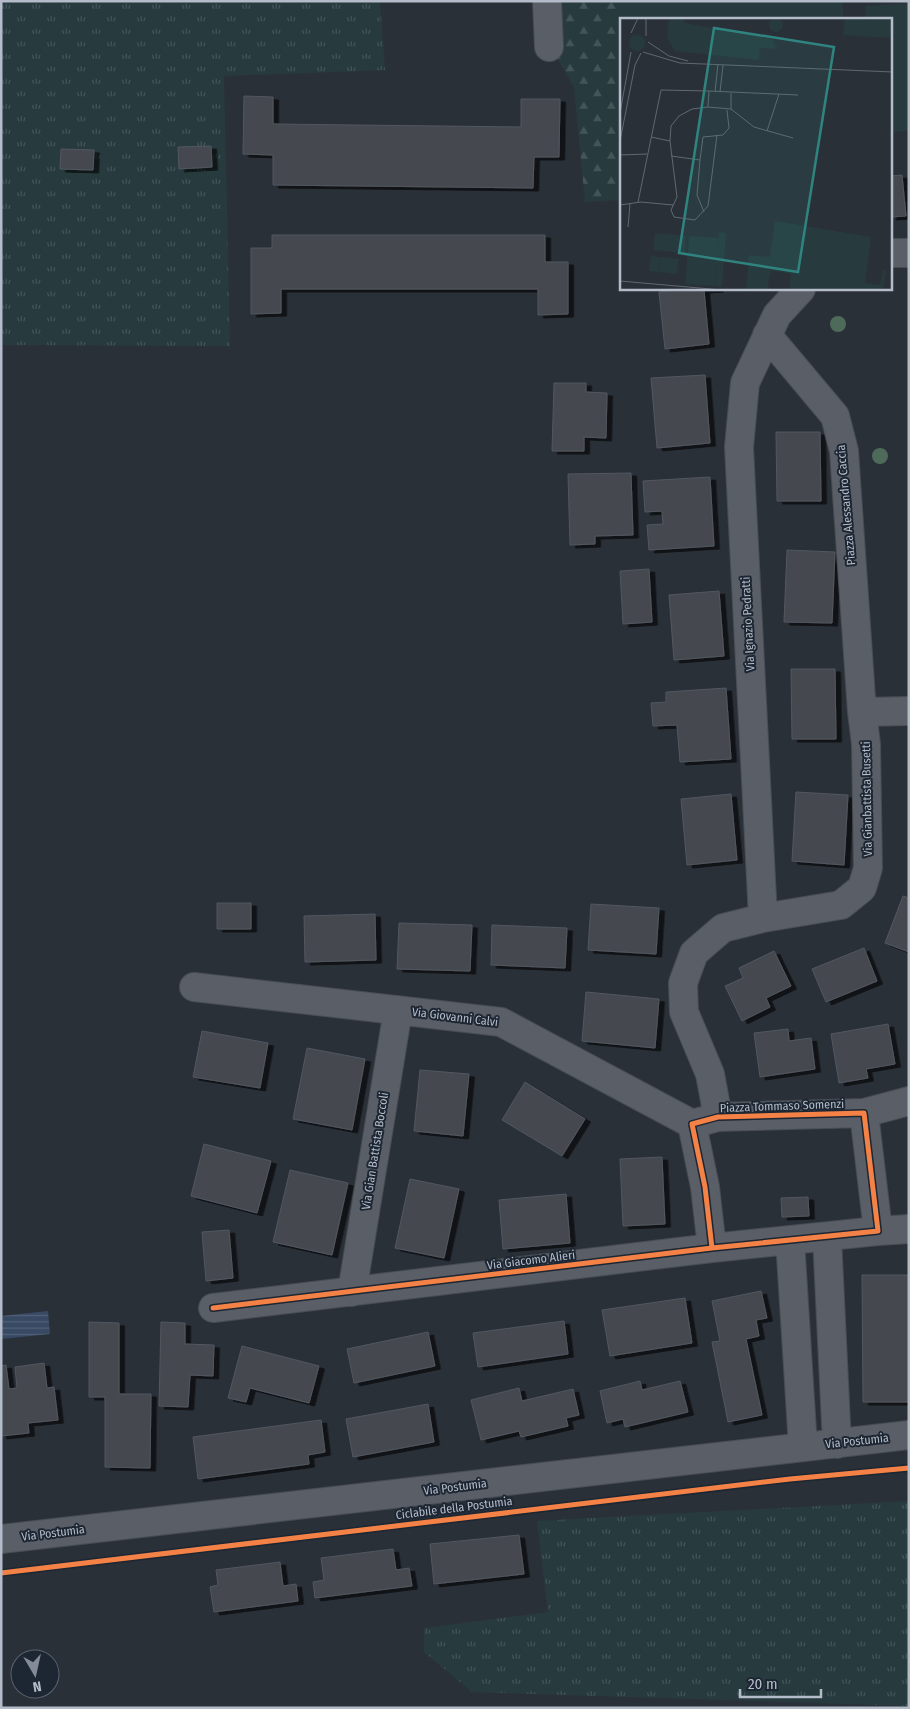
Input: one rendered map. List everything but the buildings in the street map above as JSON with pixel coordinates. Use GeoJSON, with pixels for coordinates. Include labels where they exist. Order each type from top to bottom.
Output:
{"type":"FeatureCollection","features":[{"type":"Feature","properties":{"kind":"street"},"geometry":{"type":"LineString","coordinates":[[547,1],[549,47]]}},
{"type":"Feature","properties":{"kind":"street"},"geometry":{"type":"LineString","coordinates":[[892,253],[909,253]]}},
{"type":"Feature","properties":{"kind":"street"},"geometry":{"type":"LineString","coordinates":[[767,335],[777,315],[800,290]]}},
{"type":"Feature","properties":{"kind":"street","name":"Piazza Alessandro Caccia"},"geometry":{"type":"LineString","coordinates":[[767,335],[834,416],[844,451],[862,712]]}},
{"type":"Feature","properties":{"kind":"street","name":"Via Ignazio Pedratti"},"geometry":{"type":"LineString","coordinates":[[763,918],[738,448],[745,383],[767,335]]}},
{"type":"Feature","properties":{"kind":"street"},"geometry":{"type":"LineString","coordinates":[[862,712],[909,711]]}},
{"type":"Feature","properties":{"kind":"street","name":"Via Gianbattista Busetti"},"geometry":{"type":"LineString","coordinates":[[705,1121],[710,1074],[684,1012],[683,982],[694,953],[723,928],[763,918],[841,905],[862,888],[868,868],[866,744],[862,712]]}},
{"type":"Feature","properties":{"kind":"street","name":"Via Giovanni Calvi"},"geometry":{"type":"LineString","coordinates":[[194,987],[500,1022],[705,1121]]}},
{"type":"Feature","properties":{"kind":"street","name":"Via Gian Battista Boccoli"},"geometry":{"type":"LineString","coordinates":[[352,1292],[398,1010]]}},
{"type":"Feature","properties":{"kind":"street","name":"Piazza Tommaso Somenzi"},"geometry":{"type":"LineString","coordinates":[[705,1121],[864,1113],[909,1101]]}},
{"type":"Feature","properties":{"kind":"street"},"geometry":{"type":"LineString","coordinates":[[864,1113],[878,1231]]}},
{"type":"Feature","properties":{"kind":"street"},"geometry":{"type":"LineString","coordinates":[[705,1121],[705,1188],[712,1248],[909,1229]]}},
{"type":"Feature","properties":{"kind":"street"},"geometry":{"type":"LineString","coordinates":[[828,1237],[837,1444]]}},
{"type":"Feature","properties":{"kind":"street"},"geometry":{"type":"LineString","coordinates":[[790,1240],[803,1447]]}},
{"type":"Feature","properties":{"kind":"street","name":"Via Giacomo Alieri"},"geometry":{"type":"LineString","coordinates":[[213,1308],[712,1248]]}},
{"type":"Feature","properties":{"kind":"street","name":"Via Postumia"},"geometry":{"type":"LineString","coordinates":[[1,1539],[909,1435]]}},
{"type":"Feature","properties":{"kind":"green space"},"geometry":{"type":"Polygon","coordinates":[[[1,1],[380,1],[385,70],[224,76],[230,346],[1,345],[1,1]]]}},
{"type":"Feature","properties":{"kind":"green space"},"geometry":{"type":"Polygon","coordinates":[[[555,1],[618,1],[620,30],[620,200],[585,202],[574,87],[557,58],[555,1]]]}},
{"type":"Feature","properties":{"kind":"green space"},"geometry":{"type":"Polygon","coordinates":[[[618,1],[842,1],[844,18],[620,18],[620,30],[618,1]]]}},
{"type":"Feature","properties":{"kind":"green space"},"geometry":{"type":"Polygon","coordinates":[[[909,3],[909,131],[892,132],[892,18],[866,18],[865,6],[909,3]]]}},
{"type":"Feature","properties":{"kind":"green space"},"geometry":{"type":"Polygon","coordinates":[[[909,1501],[909,1706],[472,1692],[424,1652],[424,1628],[548,1612],[537,1521],[909,1501]]]}},
{"type":"Feature","properties":{"kind":"water"},"geometry":{"type":"Polygon","coordinates":[[[48,1311],[50,1334],[1,1339],[1,1316],[48,1311]]]}},
{"type":"Feature","properties":{"kind":"cycle path"},"geometry":{"type":"LineString","coordinates":[[213,1308],[712,1248],[878,1231],[864,1113],[718,1117],[692,1124],[705,1187],[712,1248]]}},
{"type":"Feature","properties":{"kind":"cycle path","name":"Ciclabile della Postumia"},"geometry":{"type":"LineString","coordinates":[[1,1573],[790,1479],[909,1468]]}}]}
